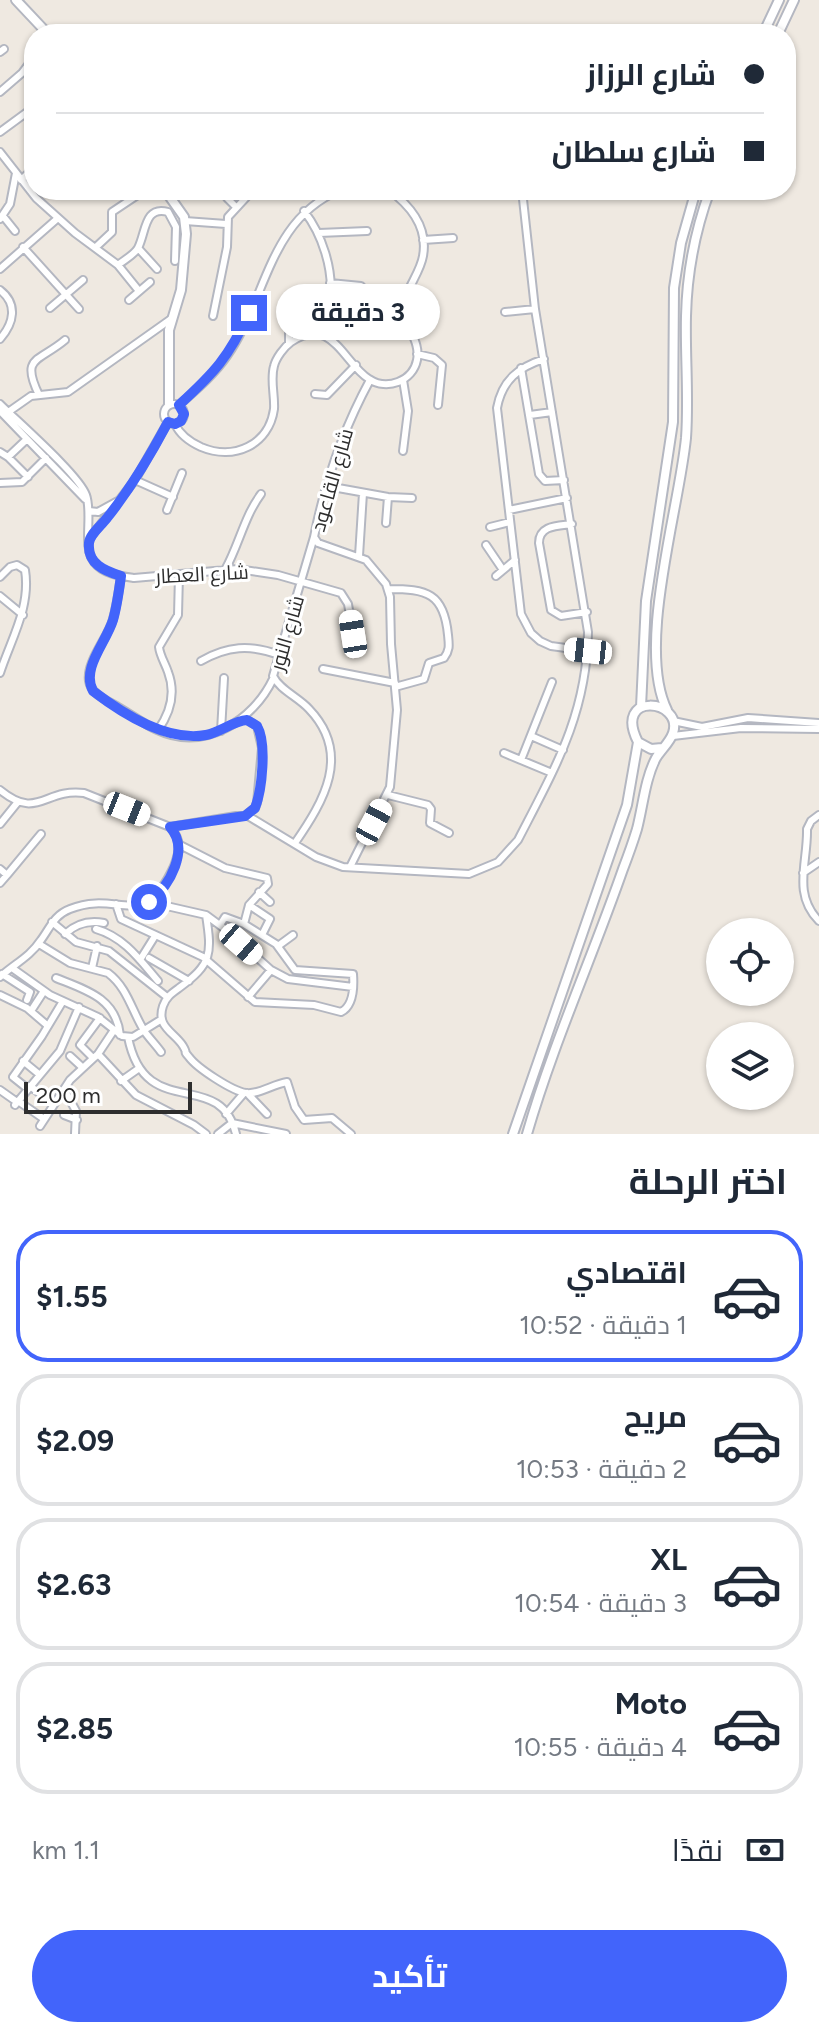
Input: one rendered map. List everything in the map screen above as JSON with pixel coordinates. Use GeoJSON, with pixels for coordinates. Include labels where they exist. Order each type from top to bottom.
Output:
{"type":"FeatureCollection","features":[{"type":"Feature","properties":{"kind":"street"},"geometry":{"type":"LineString","coordinates":[[16,0],[39,24]]}},
{"type":"Feature","properties":{"kind":"street"},"geometry":{"type":"LineString","coordinates":[[24,0],[46,24]]}},
{"type":"Feature","properties":{"kind":"street"},"geometry":{"type":"LineString","coordinates":[[783,24],[794,0]]}},
{"type":"Feature","properties":{"kind":"street"},"geometry":{"type":"LineString","coordinates":[[768,24],[778,2],[789,11]]}},
{"type":"Feature","properties":{"kind":"street"},"geometry":{"type":"LineString","coordinates":[[0,92],[24,70]]}},
{"type":"Feature","properties":{"kind":"street"},"geometry":{"type":"LineString","coordinates":[[0,132],[24,114]]}},
{"type":"Feature","properties":{"kind":"street"},"geometry":{"type":"LineString","coordinates":[[0,152],[24,184]]}},
{"type":"Feature","properties":{"kind":"street"},"geometry":{"type":"LineString","coordinates":[[15,231],[2,218],[10,204],[16,173]]}},
{"type":"Feature","properties":{"kind":"street"},"geometry":{"type":"LineString","coordinates":[[21,180],[24,177]]}},
{"type":"Feature","properties":{"kind":"street"},"geometry":{"type":"LineString","coordinates":[[38,200],[118,265],[139,291]]}},
{"type":"Feature","properties":{"kind":"street"},"geometry":{"type":"LineString","coordinates":[[96,247],[112,232],[112,212],[130,200]]}},
{"type":"Feature","properties":{"kind":"street"},"geometry":{"type":"LineString","coordinates":[[90,538],[135,480],[171,423],[183,417],[183,410],[174,404],[168,386],[171,319],[181,290],[185,221],[171,200]]}},
{"type":"Feature","properties":{"kind":"street"},"geometry":{"type":"LineString","coordinates":[[228,200],[236,207]]}},
{"type":"Feature","properties":{"kind":"street"},"geometry":{"type":"LineString","coordinates":[[213,316],[227,247],[226,224],[230,212],[246,200]]}},
{"type":"Feature","properties":{"kind":"street"},"geometry":{"type":"LineString","coordinates":[[314,200],[294,222],[276,254],[227,357],[208,378],[164,413],[192,443],[211,451],[235,453],[254,444],[271,421],[274,366],[289,343],[300,338],[318,335],[335,342],[370,380],[383,384],[403,380],[412,372],[417,354],[404,309],[421,263],[423,240],[415,217],[399,200]]}},
{"type":"Feature","properties":{"kind":"street"},"geometry":{"type":"LineString","coordinates":[[245,816],[322,861],[350,867],[461,875],[491,867],[514,846],[563,750],[579,708],[588,651],[587,612],[535,309],[523,200]]}},
{"type":"Feature","properties":{"kind":"street"},"geometry":{"type":"LineString","coordinates":[[513,1134],[627,805],[638,742],[632,721],[641,707],[646,601],[673,422],[674,288],[681,243],[693,200]]}},
{"type":"Feature","properties":{"kind":"street"},"geometry":{"type":"LineString","coordinates":[[673,736],[673,721],[657,681],[658,622],[686,435],[686,315],[690,268],[707,200]]}},
{"type":"Feature","properties":{"kind":"street"},"geometry":{"type":"LineString","coordinates":[[118,265],[138,248],[151,214],[161,210],[168,212],[176,227],[175,261]]}},
{"type":"Feature","properties":{"kind":"street"},"geometry":{"type":"LineString","coordinates":[[304,211],[319,233],[330,283],[329,303],[318,335]]}},
{"type":"Feature","properties":{"kind":"street"},"geometry":{"type":"LineString","coordinates":[[0,269],[58,218]]}},
{"type":"Feature","properties":{"kind":"street"},"geometry":{"type":"LineString","coordinates":[[185,221],[226,224]]}},
{"type":"Feature","properties":{"kind":"street"},"geometry":{"type":"LineString","coordinates":[[319,233],[367,231]]}},
{"type":"Feature","properties":{"kind":"street"},"geometry":{"type":"LineString","coordinates":[[423,240],[453,238]]}},
{"type":"Feature","properties":{"kind":"street"},"geometry":{"type":"LineString","coordinates":[[23,247],[79,309]]}},
{"type":"Feature","properties":{"kind":"street"},"geometry":{"type":"LineString","coordinates":[[138,248],[157,269]]}},
{"type":"Feature","properties":{"kind":"street"},"geometry":{"type":"LineString","coordinates":[[50,308],[83,280]]}},
{"type":"Feature","properties":{"kind":"street"},"geometry":{"type":"LineString","coordinates":[[129,300],[150,282]]}},
{"type":"Feature","properties":{"kind":"street"},"geometry":{"type":"LineString","coordinates":[[330,283],[361,286],[366,294],[366,309]]}},
{"type":"Feature","properties":{"kind":"street"},"geometry":{"type":"LineString","coordinates":[[0,290],[11,301],[13,315],[11,324],[0,339]]}},
{"type":"Feature","properties":{"kind":"street"},"geometry":{"type":"LineString","coordinates":[[289,343],[289,319],[297,302]]}},
{"type":"Feature","properties":{"kind":"street"},"geometry":{"type":"LineString","coordinates":[[505,312],[535,309]]}},
{"type":"Feature","properties":{"kind":"street"},"geometry":{"type":"LineString","coordinates":[[4,413],[27,398],[68,392],[171,319]]}},
{"type":"Feature","properties":{"kind":"street"},"geometry":{"type":"LineString","coordinates":[[39,395],[30,375],[31,367],[46,352],[65,340]]}},
{"type":"Feature","properties":{"kind":"street"},"geometry":{"type":"LineString","coordinates":[[417,354],[434,358],[442,365],[438,405]]}},
{"type":"Feature","properties":{"kind":"street"},"geometry":{"type":"LineString","coordinates":[[544,359],[521,368],[505,385],[497,408],[519,606],[531,633],[551,646],[588,651]]}},
{"type":"Feature","properties":{"kind":"street"},"geometry":{"type":"LineString","coordinates":[[315,394],[327,395],[356,365]]}},
{"type":"Feature","properties":{"kind":"street"},"geometry":{"type":"LineString","coordinates":[[521,368],[540,477],[548,482],[564,480]]}},
{"type":"Feature","properties":{"kind":"street","name":"شارع القاعود"},"geometry":{"type":"LineString","coordinates":[[359,556],[318,543],[314,537],[344,430],[370,380]]}},
{"type":"Feature","properties":{"kind":"street"},"geometry":{"type":"LineString","coordinates":[[403,380],[408,411],[403,451]]}},
{"type":"Feature","properties":{"kind":"street"},"geometry":{"type":"LineString","coordinates":[[0,404],[27,439],[88,502]]}},
{"type":"Feature","properties":{"kind":"street"},"geometry":{"type":"LineString","coordinates":[[530,415],[552,412]]}},
{"type":"Feature","properties":{"kind":"street"},"geometry":{"type":"LineString","coordinates":[[4,413],[78,482],[88,502],[89,552],[93,561],[107,572],[121,576],[113,620],[89,671],[89,683],[98,695],[158,730],[196,736],[221,731],[241,720],[260,702],[273,679]]}},
{"type":"Feature","properties":{"kind":"street"},"geometry":{"type":"LineString","coordinates":[[8,457],[27,439]]}},
{"type":"Feature","properties":{"kind":"street"},"geometry":{"type":"LineString","coordinates":[[0,452],[28,477]]}},
{"type":"Feature","properties":{"kind":"street"},"geometry":{"type":"LineString","coordinates":[[0,483],[20,482],[46,458]]}},
{"type":"Feature","properties":{"kind":"street"},"geometry":{"type":"LineString","coordinates":[[167,510],[182,473]]}},
{"type":"Feature","properties":{"kind":"street"},"geometry":{"type":"LineString","coordinates":[[135,480],[173,497]]}},
{"type":"Feature","properties":{"kind":"street"},"geometry":{"type":"LineString","coordinates":[[327,486],[412,498]]}},
{"type":"Feature","properties":{"kind":"street"},"geometry":{"type":"LineString","coordinates":[[350,867],[388,795],[396,733],[388,589],[366,560],[359,556],[363,493]]}},
{"type":"Feature","properties":{"kind":"street"},"geometry":{"type":"LineString","coordinates":[[225,570],[246,519],[261,494]]}},
{"type":"Feature","properties":{"kind":"street"},"geometry":{"type":"LineString","coordinates":[[386,523],[388,497]]}},
{"type":"Feature","properties":{"kind":"street"},"geometry":{"type":"LineString","coordinates":[[509,510],[567,498]]}},
{"type":"Feature","properties":{"kind":"street"},"geometry":{"type":"LineString","coordinates":[[89,511],[98,512],[121,499]]}},
{"type":"Feature","properties":{"kind":"street"},"geometry":{"type":"LineString","coordinates":[[490,527],[510,522]]}},
{"type":"Feature","properties":{"kind":"street"},"geometry":{"type":"LineString","coordinates":[[572,524],[548,528],[540,535],[546,581],[554,613],[561,616],[587,612]]}},
{"type":"Feature","properties":{"kind":"street","name":"شارع النور"},"geometry":{"type":"LineString","coordinates":[[295,843],[324,797],[330,775],[330,752],[323,730],[311,710],[273,679],[314,537]]}},
{"type":"Feature","properties":{"kind":"street"},"geometry":{"type":"LineString","coordinates":[[486,545],[503,570]]}},
{"type":"Feature","properties":{"kind":"street"},"geometry":{"type":"LineString","coordinates":[[496,576],[515,560]]}},
{"type":"Feature","properties":{"kind":"street"},"geometry":{"type":"LineString","coordinates":[[0,577],[13,566],[25,570],[27,591],[23,615],[0,673]]}},
{"type":"Feature","properties":{"kind":"street","name":"شارع العطار"},"geometry":{"type":"LineString","coordinates":[[121,576],[250,569],[333,589],[345,597],[353,634]]}},
{"type":"Feature","properties":{"kind":"street"},"geometry":{"type":"LineString","coordinates":[[158,730],[168,713],[172,695],[170,676],[159,647],[178,615],[179,575]]}},
{"type":"Feature","properties":{"kind":"street"},"geometry":{"type":"LineString","coordinates":[[323,669],[395,685],[424,679],[427,666],[444,658],[449,649],[446,616],[434,597],[419,591],[388,589]]}},
{"type":"Feature","properties":{"kind":"street"},"geometry":{"type":"LineString","coordinates":[[2,601],[23,615]]}},
{"type":"Feature","properties":{"kind":"street"},"geometry":{"type":"LineString","coordinates":[[0,643],[8,649]]}},
{"type":"Feature","properties":{"kind":"street"},"geometry":{"type":"LineString","coordinates":[[201,661],[215,653],[239,647],[264,649],[279,655]]}},
{"type":"Feature","properties":{"kind":"street"},"geometry":{"type":"LineString","coordinates":[[221,731],[224,678]]}},
{"type":"Feature","properties":{"kind":"street"},"geometry":{"type":"LineString","coordinates":[[521,760],[552,682]]}},
{"type":"Feature","properties":{"kind":"street"},"geometry":{"type":"LineString","coordinates":[[641,707],[654,706],[667,710]]}},
{"type":"Feature","properties":{"kind":"street"},"geometry":{"type":"LineString","coordinates":[[673,721],[702,727],[748,718],[819,729]]}},
{"type":"Feature","properties":{"kind":"street"},"geometry":{"type":"LineString","coordinates":[[170,827],[251,813],[257,803],[262,748],[257,726],[241,720]]}},
{"type":"Feature","properties":{"kind":"street"},"geometry":{"type":"LineString","coordinates":[[527,1134],[623,869],[651,767],[662,748],[673,736],[819,723]]}},
{"type":"Feature","properties":{"kind":"street"},"geometry":{"type":"LineString","coordinates":[[531,736],[563,750]]}},
{"type":"Feature","properties":{"kind":"street"},"geometry":{"type":"LineString","coordinates":[[638,742],[651,749],[662,748]]}},
{"type":"Feature","properties":{"kind":"street"},"geometry":{"type":"LineString","coordinates":[[504,753],[552,773]]}},
{"type":"Feature","properties":{"kind":"street"},"geometry":{"type":"LineString","coordinates":[[0,790],[17,803],[26,804],[71,792],[84,793],[170,827],[177,835],[179,853],[167,880],[149,902]]}},
{"type":"Feature","properties":{"kind":"street"},"geometry":{"type":"LineString","coordinates":[[388,795],[428,805],[432,826],[449,833]]}},
{"type":"Feature","properties":{"kind":"street"},"geometry":{"type":"LineString","coordinates":[[0,824],[17,803]]}},
{"type":"Feature","properties":{"kind":"street"},"geometry":{"type":"LineString","coordinates":[[627,805],[641,809]]}},
{"type":"Feature","properties":{"kind":"street"},"geometry":{"type":"LineString","coordinates":[[819,815],[808,826],[803,873],[804,899],[819,921]]}},
{"type":"Feature","properties":{"kind":"street"},"geometry":{"type":"LineString","coordinates":[[0,883],[41,834]]}},
{"type":"Feature","properties":{"kind":"street"},"geometry":{"type":"LineString","coordinates":[[180,845],[225,868],[267,878],[268,884],[249,905],[244,924]]}},
{"type":"Feature","properties":{"kind":"street"},"geometry":{"type":"LineString","coordinates":[[803,873],[819,860],[806,849]]}},
{"type":"Feature","properties":{"kind":"street"},"geometry":{"type":"LineString","coordinates":[[0,869],[7,875]]}},
{"type":"Feature","properties":{"kind":"street"},"geometry":{"type":"LineString","coordinates":[[259,892],[270,902]]}},
{"type":"Feature","properties":{"kind":"street"},"geometry":{"type":"LineString","coordinates":[[27,1000],[30,992],[1,976],[22,962],[39,944],[52,922],[70,909],[149,902],[206,915],[271,970],[295,981],[353,987]]}},
{"type":"Feature","properties":{"kind":"street"},"geometry":{"type":"LineString","coordinates":[[116,904],[120,918],[207,960],[259,1003],[314,1005],[341,1012],[348,1006],[354,974],[293,969],[278,946],[244,924],[225,917],[220,925]]}},
{"type":"Feature","properties":{"kind":"street"},"geometry":{"type":"LineString","coordinates":[[249,905],[270,919],[262,935]]}},
{"type":"Feature","properties":{"kind":"street"},"geometry":{"type":"LineString","coordinates":[[70,909],[78,924]]}},
{"type":"Feature","properties":{"kind":"street"},"geometry":{"type":"LineString","coordinates":[[206,915],[211,947],[207,960],[198,973],[167,997],[162,1008],[162,1019],[167,1031],[183,1046],[196,1065],[246,1093],[267,1114]]}},
{"type":"Feature","properties":{"kind":"street"},"geometry":{"type":"LineString","coordinates":[[52,922],[76,942],[112,952],[155,983]]}},
{"type":"Feature","properties":{"kind":"street"},"geometry":{"type":"LineString","coordinates":[[65,934],[78,924],[104,923]]}},
{"type":"Feature","properties":{"kind":"street"},"geometry":{"type":"LineString","coordinates":[[123,943],[134,926]]}},
{"type":"Feature","properties":{"kind":"street"},"geometry":{"type":"LineString","coordinates":[[96,929],[123,943],[140,960],[167,997]]}},
{"type":"Feature","properties":{"kind":"street"},"geometry":{"type":"LineString","coordinates":[[92,968],[97,946],[106,932]]}},
{"type":"Feature","properties":{"kind":"street"},"geometry":{"type":"LineString","coordinates":[[278,946],[293,935]]}},
{"type":"Feature","properties":{"kind":"street"},"geometry":{"type":"LineString","coordinates":[[140,960],[155,936]]}},
{"type":"Feature","properties":{"kind":"street"},"geometry":{"type":"LineString","coordinates":[[39,944],[60,959],[113,977],[127,994],[144,1030],[161,1052]]}},
{"type":"Feature","properties":{"kind":"street"},"geometry":{"type":"LineString","coordinates":[[149,958],[173,969],[189,981]]}},
{"type":"Feature","properties":{"kind":"street"},"geometry":{"type":"LineString","coordinates":[[66,982],[73,964]]}},
{"type":"Feature","properties":{"kind":"street"},"geometry":{"type":"LineString","coordinates":[[12,968],[44,991],[100,1018],[121,1034]]}},
{"type":"Feature","properties":{"kind":"street"},"geometry":{"type":"LineString","coordinates":[[155,983],[173,969]]}},
{"type":"Feature","properties":{"kind":"street"},"geometry":{"type":"LineString","coordinates":[[248,997],[271,970]]}},
{"type":"Feature","properties":{"kind":"street"},"geometry":{"type":"LineString","coordinates":[[56,978],[88,991],[111,1006],[138,1069],[150,1083],[209,1099],[226,1114],[236,1134]]}},
{"type":"Feature","properties":{"kind":"street"},"geometry":{"type":"LineString","coordinates":[[31,1011],[44,991]]}},
{"type":"Feature","properties":{"kind":"street"},"geometry":{"type":"LineString","coordinates":[[17,1103],[60,1051],[77,1007],[88,991]]}},
{"type":"Feature","properties":{"kind":"street"},"geometry":{"type":"LineString","coordinates":[[0,995],[31,1011],[48,1026]]}},
{"type":"Feature","properties":{"kind":"street"},"geometry":{"type":"LineString","coordinates":[[54,1104],[13,1078],[63,1001]]}},
{"type":"Feature","properties":{"kind":"street"},"geometry":{"type":"LineString","coordinates":[[100,1018],[80,1045],[136,1095],[186,1120],[206,1134]]}},
{"type":"Feature","properties":{"kind":"street"},"geometry":{"type":"LineString","coordinates":[[0,1090],[42,1123],[64,1089],[95,1056],[121,1034],[144,1030],[162,1019]]}},
{"type":"Feature","properties":{"kind":"street"},"geometry":{"type":"LineString","coordinates":[[541,1049],[555,1056]]}},
{"type":"Feature","properties":{"kind":"street"},"geometry":{"type":"LineString","coordinates":[[70,1056],[83,1068]]}},
{"type":"Feature","properties":{"kind":"street"},"geometry":{"type":"LineString","coordinates":[[23,1061],[40,1075]]}},
{"type":"Feature","properties":{"kind":"street"},"geometry":{"type":"LineString","coordinates":[[121,1081],[138,1069]]}},
{"type":"Feature","properties":{"kind":"street"},"geometry":{"type":"LineString","coordinates":[[226,1114],[246,1093],[287,1082],[299,1116],[307,1121],[337,1119],[351,1134]]}},
{"type":"Feature","properties":{"kind":"street"},"geometry":{"type":"LineString","coordinates":[[64,1089],[76,1111],[75,1134]]}},
{"type":"Feature","properties":{"kind":"street"},"geometry":{"type":"LineString","coordinates":[[64,1115],[77,1120]]}},
{"type":"Feature","properties":{"kind":"street"},"geometry":{"type":"LineString","coordinates":[[218,1134],[232,1123],[286,1134]]}},
{"type":"Feature","properties":{"kind":"route"},"geometry":{"type":"LineString","coordinates":[[149,902],[161,890],[179,853],[179,840],[170,827],[245,816],[255,808],[262,738],[257,726],[247,720],[208,735],[170,734],[93,691],[89,671],[113,620],[121,576],[107,572],[93,561],[89,552],[90,538],[135,480],[168,422],[175,424],[181,421],[184,414],[179,405],[227,357],[249,313]]}}]}
